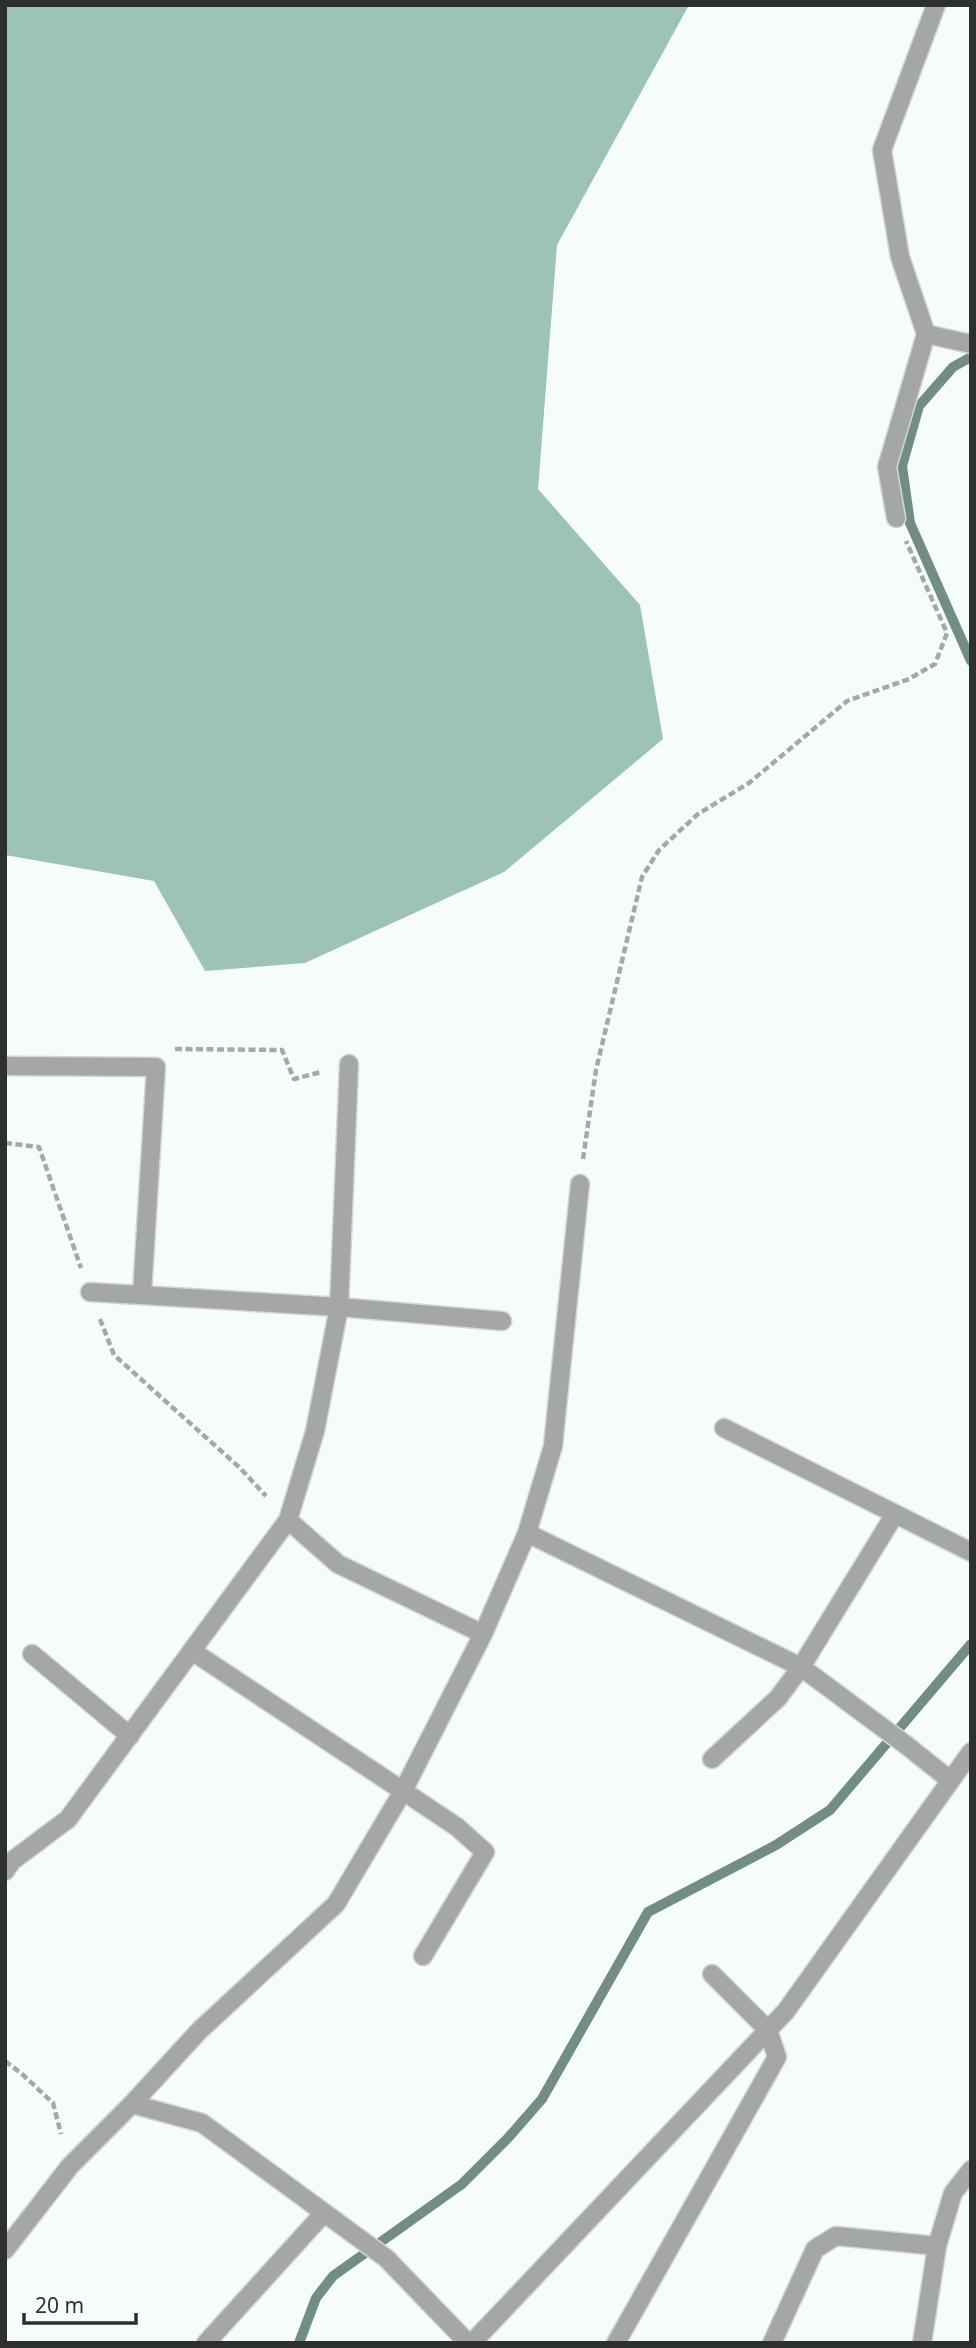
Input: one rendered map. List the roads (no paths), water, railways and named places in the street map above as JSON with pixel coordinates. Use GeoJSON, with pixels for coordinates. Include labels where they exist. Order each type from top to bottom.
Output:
{"type":"FeatureCollection","features":[{"type":"Feature","properties":{"kind":"street"},"geometry":{"type":"LineString","coordinates":[[896,519],[887,467],[926,334],[900,257],[881,150],[936,5]]}},
{"type":"Feature","properties":{"kind":"street"},"geometry":{"type":"LineString","coordinates":[[926,334],[967,343]]}},
{"type":"Feature","properties":{"kind":"street"},"geometry":{"type":"LineString","coordinates":[[5,1871],[12,1861],[68,1819],[288,1520],[315,1431],[339,1307],[349,1064]]}},
{"type":"Feature","properties":{"kind":"street"},"geometry":{"type":"LineString","coordinates":[[5,1066],[156,1067],[142,1294]]}},
{"type":"Feature","properties":{"kind":"street"},"geometry":{"type":"LineString","coordinates":[[5,2250],[70,2166],[199,2031],[336,1903],[403,1791],[483,1634],[527,1533],[553,1446],[580,1184]]}},
{"type":"Feature","properties":{"kind":"street"},"geometry":{"type":"LineString","coordinates":[[90,1292],[339,1307],[502,1321]]}},
{"type":"Feature","properties":{"kind":"street"},"geometry":{"type":"LineString","coordinates":[[724,1427],[971,1552]]}},
{"type":"Feature","properties":{"kind":"street"},"geometry":{"type":"LineString","coordinates":[[712,1759],[778,1698],[801,1667],[895,1514]]}},
{"type":"Feature","properties":{"kind":"street"},"geometry":{"type":"LineString","coordinates":[[288,1520],[338,1564],[483,1634]]}},
{"type":"Feature","properties":{"kind":"street"},"geometry":{"type":"LineString","coordinates":[[527,1533],[801,1667],[950,1780]]}},
{"type":"Feature","properties":{"kind":"street"},"geometry":{"type":"LineString","coordinates":[[191,1651],[457,1827],[485,1852],[423,1956]]}},
{"type":"Feature","properties":{"kind":"street"},"geometry":{"type":"LineString","coordinates":[[32,1654],[130,1736]]}},
{"type":"Feature","properties":{"kind":"street"},"geometry":{"type":"LineString","coordinates":[[132,2104],[202,2123],[386,2258],[470,2343],[786,2011],[971,1752]]}},
{"type":"Feature","properties":{"kind":"street"},"geometry":{"type":"LineString","coordinates":[[616,2343],[777,2057],[768,2030],[712,1974]]}},
{"type":"Feature","properties":{"kind":"street"},"geometry":{"type":"LineString","coordinates":[[922,2343],[937,2246],[953,2193],[968,2171],[971,2171]]}},
{"type":"Feature","properties":{"kind":"street"},"geometry":{"type":"LineString","coordinates":[[206,2343],[324,2213]]}},
{"type":"Feature","properties":{"kind":"street"},"geometry":{"type":"LineString","coordinates":[[772,2343],[815,2249],[836,2236],[937,2246]]}},
{"type":"Feature","properties":{"kind":"waterway"},"geometry":{"type":"LineString","coordinates":[[971,357],[953,367],[919,406],[902,466],[910,523],[971,661]]}},
{"type":"Feature","properties":{"kind":"waterway"},"geometry":{"type":"LineString","coordinates":[[299,2343],[316,2298],[333,2276],[462,2184],[542,2099],[648,1912],[776,1845],[830,1810],[971,1644]]}}]}
